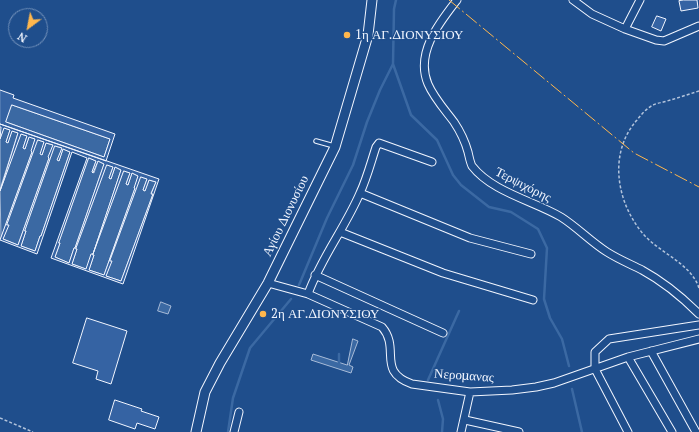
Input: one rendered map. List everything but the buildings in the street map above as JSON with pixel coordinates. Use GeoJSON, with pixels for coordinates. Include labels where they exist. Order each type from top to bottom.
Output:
{"type":"FeatureCollection","features":[{"type":"Feature","properties":{"kind":"street","name":"Αγίου Διονυσίου"},"geometry":{"type":"LineString","coordinates":[[196,432],[205,392],[220,363],[268,283],[335,147],[368,35],[372,0]]}},
{"type":"Feature","properties":{"kind":"street","name":"Τερψιχόρης"},"geometry":{"type":"LineString","coordinates":[[457,0],[437,26],[429,44],[425,55],[425,73],[428,84],[458,129],[468,151],[472,165],[485,178],[496,185],[562,218],[607,252],[643,270],[682,297],[699,314]]}},
{"type":"Feature","properties":{"kind":"street"},"geometry":{"type":"LineString","coordinates":[[625,29],[640,0]]}},
{"type":"Feature","properties":{"kind":"street"},"geometry":{"type":"LineString","coordinates":[[576,1],[592,14],[625,29],[656,40],[664,41],[699,26]]}},
{"type":"Feature","properties":{"kind":"street"},"geometry":{"type":"LineString","coordinates":[[308,294],[315,275],[340,232],[360,193],[376,146],[379,143],[432,162]]}},
{"type":"Feature","properties":{"kind":"street"},"geometry":{"type":"LineString","coordinates":[[360,193],[470,238],[531,254]]}},
{"type":"Feature","properties":{"kind":"street"},"geometry":{"type":"LineString","coordinates":[[340,232],[443,273],[533,300]]}},
{"type":"Feature","properties":{"kind":"street"},"geometry":{"type":"LineString","coordinates":[[315,275],[443,333]]}},
{"type":"Feature","properties":{"kind":"street","name":"Νερομανας"},"geometry":{"type":"LineString","coordinates":[[268,283],[308,294],[382,326],[389,338],[391,365],[393,371],[404,381],[412,384],[470,392],[536,388],[628,357],[699,339]]}},
{"type":"Feature","properties":{"kind":"street"},"geometry":{"type":"LineString","coordinates":[[628,432],[595,369],[595,352],[609,339],[699,325]]}},
{"type":"Feature","properties":{"kind":"street"},"geometry":{"type":"LineString","coordinates":[[651,351],[696,432]]}},
{"type":"Feature","properties":{"kind":"street"},"geometry":{"type":"LineString","coordinates":[[628,357],[672,432]]}},
{"type":"Feature","properties":{"kind":"street"},"geometry":{"type":"LineString","coordinates":[[461,432],[470,392]]}},
{"type":"Feature","properties":{"kind":"street"},"geometry":{"type":"LineString","coordinates":[[235,432],[239,412]]}},
{"type":"Feature","properties":{"kind":"street"},"geometry":{"type":"LineString","coordinates":[[464,420],[519,432]]}},
{"type":"Feature","properties":{"kind":"lane"},"geometry":{"type":"LineString","coordinates":[[316,141],[335,147]]}},
{"type":"Feature","properties":{"kind":"path"},"geometry":{"type":"LineString","coordinates":[[699,91],[656,104],[648,109],[626,135],[621,150],[619,169],[621,191],[626,208],[635,222],[652,242],[692,274],[699,288]]}},
{"type":"Feature","properties":{"kind":"path"},"geometry":{"type":"LineString","coordinates":[[0,418],[33,432]]}},
{"type":"Feature","properties":{"kind":"water"},"geometry":{"type":"Polygon","coordinates":[[[12,105],[110,139],[104,157],[6,122],[12,105]]]}},
{"type":"Feature","properties":{"kind":"water"},"geometry":{"type":"Polygon","coordinates":[[[4,128],[10,130],[7,143],[12,131],[18,133],[0,189],[0,139],[4,128]]]}},
{"type":"Feature","properties":{"kind":"water"},"geometry":{"type":"Polygon","coordinates":[[[21,134],[27,136],[23,148],[25,149],[29,137],[35,139],[32,152],[1,238],[0,191],[21,134]]]}},
{"type":"Feature","properties":{"kind":"water"},"geometry":{"type":"Polygon","coordinates":[[[38,140],[44,142],[42,155],[46,143],[53,145],[18,245],[3,239],[38,140]]]}},
{"type":"Feature","properties":{"kind":"water"},"geometry":{"type":"Polygon","coordinates":[[[55,146],[62,148],[59,161],[63,149],[70,152],[35,251],[21,246],[55,146]]]}},
{"type":"Feature","properties":{"kind":"water"},"geometry":{"type":"Polygon","coordinates":[[[89,158],[96,161],[92,172],[94,173],[98,161],[104,164],[69,263],[55,257],[89,158]]]}},
{"type":"Feature","properties":{"kind":"water"},"geometry":{"type":"Polygon","coordinates":[[[107,165],[113,167],[109,178],[111,179],[115,167],[121,170],[93,254],[86,269],[72,264],[76,249],[107,165]]]}},
{"type":"Feature","properties":{"kind":"water"},"geometry":{"type":"Polygon","coordinates":[[[124,171],[130,173],[126,184],[128,185],[132,173],[138,176],[104,275],[89,270],[93,255],[124,171]]]}},
{"type":"Feature","properties":{"kind":"water"},"geometry":{"type":"Polygon","coordinates":[[[141,177],[147,179],[143,190],[145,191],[149,180],[156,182],[121,281],[106,276],[110,261],[141,177]]]}},
{"type":"Feature","properties":{"kind":"water"},"geometry":{"type":"Polygon","coordinates":[[[161,302],[171,306],[168,314],[158,311],[161,302]]]}},
{"type":"Feature","properties":{"kind":"water"},"geometry":{"type":"Polygon","coordinates":[[[353,339],[358,341],[349,365],[353,367],[351,373],[311,360],[313,354],[347,365],[353,339]]]}},
{"type":"Feature","properties":{"kind":"waterway"},"geometry":{"type":"LineString","coordinates":[[299,285],[327,218],[353,165],[367,122],[380,90],[393,64],[394,9],[396,0]]}},
{"type":"Feature","properties":{"kind":"waterway"},"geometry":{"type":"LineString","coordinates":[[393,64],[411,115],[437,140],[453,175],[461,185],[489,207],[511,212],[538,229],[547,248],[544,299],[550,318],[562,339],[569,366]]}},
{"type":"Feature","properties":{"kind":"waterway"},"geometry":{"type":"LineString","coordinates":[[228,432],[233,398],[250,348],[291,299]]}},
{"type":"Feature","properties":{"kind":"waterway"},"geometry":{"type":"LineString","coordinates":[[428,380],[459,311]]}},
{"type":"Feature","properties":{"kind":"waterway"},"geometry":{"type":"LineString","coordinates":[[339,354],[339,366]]}},
{"type":"Feature","properties":{"kind":"waterway"},"geometry":{"type":"LineString","coordinates":[[572,389],[582,432]]}},
{"type":"Feature","properties":{"kind":"waterway"},"geometry":{"type":"LineString","coordinates":[[438,400],[443,419],[442,432]]}},
{"type":"Feature","properties":{"kind":"power"},"geometry":{"type":"LineString","coordinates":[[449,0],[634,153],[699,187]]}},
{"type":"Feature","properties":{"kind":"place","name":"1η ΑΓ.ΔΙΟΝΥΣΙΟΥ"},"geometry":{"type":"Point","coordinates":[347,35]}},
{"type":"Feature","properties":{"kind":"place","name":"2η ΑΓ.ΔΙΟΝΥΣΙΟΥ"},"geometry":{"type":"Point","coordinates":[263,314]}}]}
